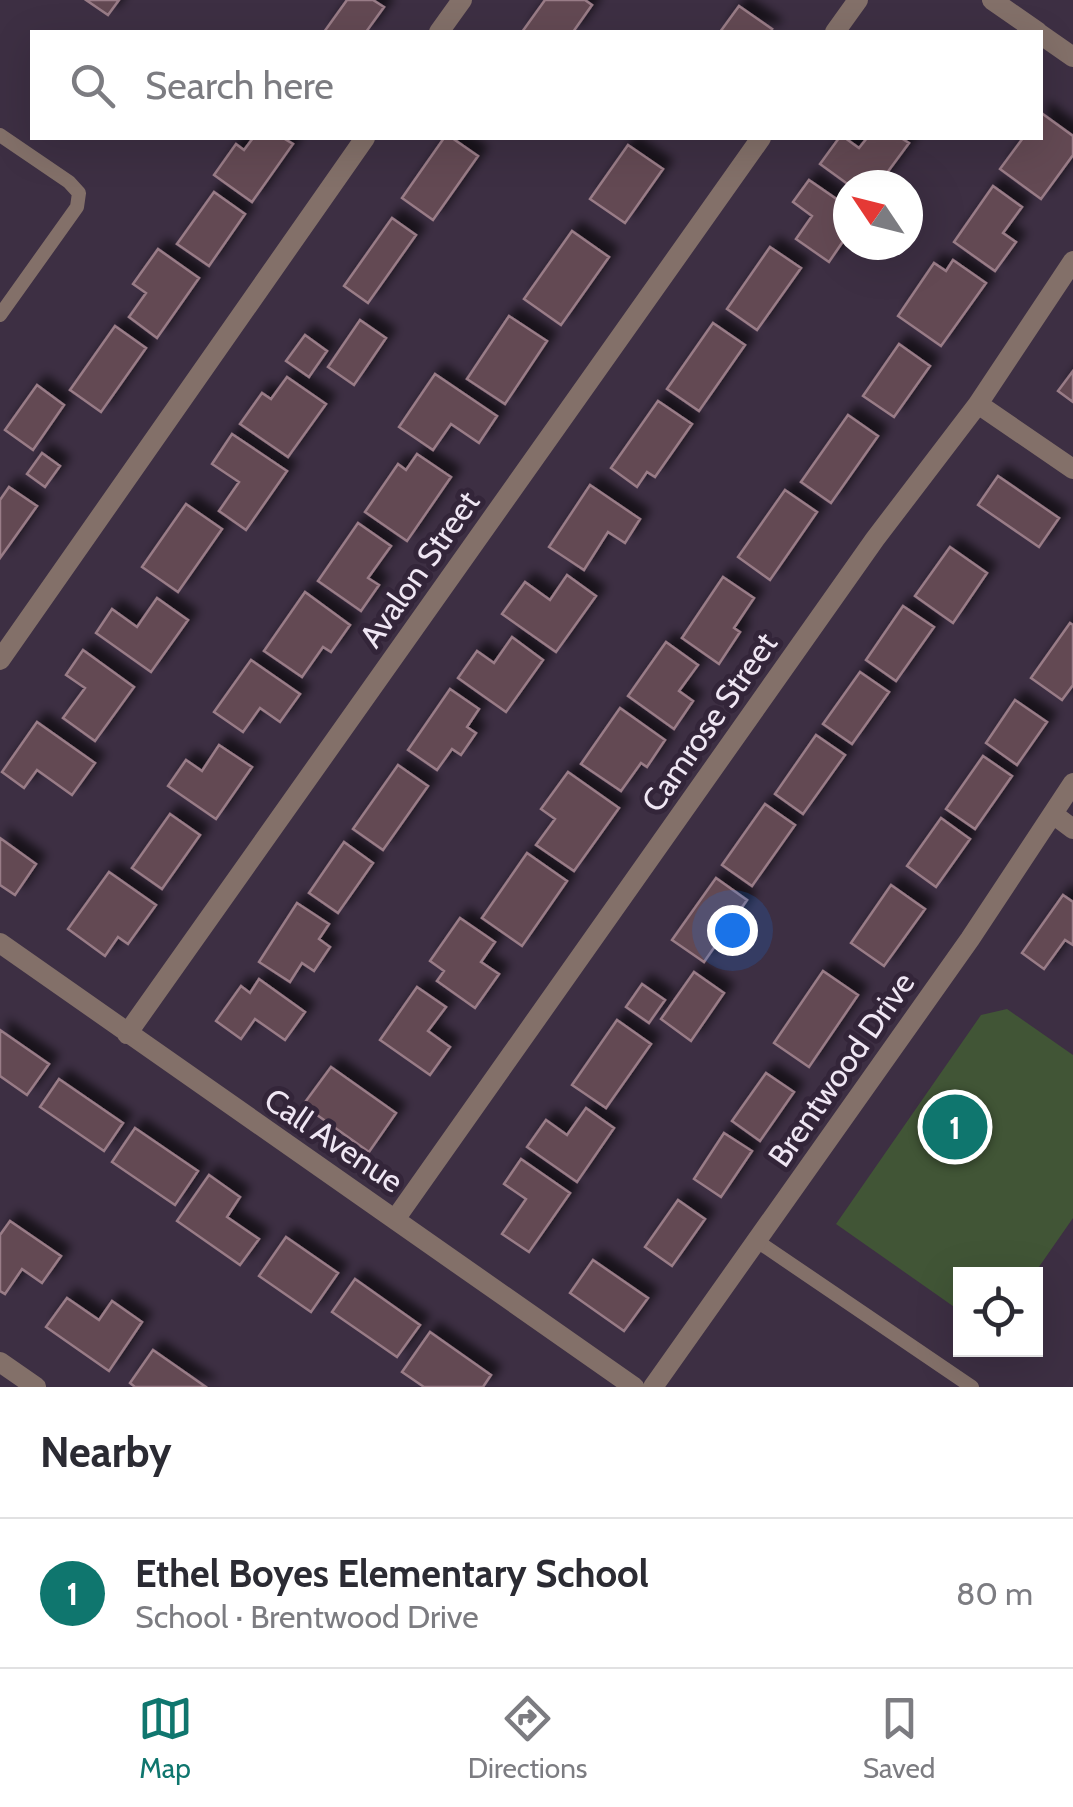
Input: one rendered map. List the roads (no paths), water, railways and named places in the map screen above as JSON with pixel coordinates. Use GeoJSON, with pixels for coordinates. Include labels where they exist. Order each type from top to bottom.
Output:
{"type":"FeatureCollection","features":[{"type":"Feature","properties":{"kind":"street"},"geometry":{"type":"LineString","coordinates":[[440,30],[462,0]]}},
{"type":"Feature","properties":{"kind":"street"},"geometry":{"type":"LineString","coordinates":[[836,30],[858,0]]}},
{"type":"Feature","properties":{"kind":"street"},"geometry":{"type":"LineString","coordinates":[[992,0],[1035,30]]}},
{"type":"Feature","properties":{"kind":"street"},"geometry":{"type":"LineString","coordinates":[[1043,36],[1073,57]]}},
{"type":"Feature","properties":{"kind":"street"},"geometry":{"type":"LineString","coordinates":[[0,660],[365,140]]}},
{"type":"Feature","properties":{"kind":"street","name":"Avalon Street"},"geometry":{"type":"LineString","coordinates":[[127,1034],[760,140]]}},
{"type":"Feature","properties":{"kind":"street","name":"Camrose Street"},"geometry":{"type":"LineString","coordinates":[[396,1218],[875,539],[978,404],[1073,261]]}},
{"type":"Feature","properties":{"kind":"street"},"geometry":{"type":"LineString","coordinates":[[978,404],[1073,469]]}},
{"type":"Feature","properties":{"kind":"street","name":"Brentwood Drive"},"geometry":{"type":"LineString","coordinates":[[654,1387],[970,939],[1073,783]]}},
{"type":"Feature","properties":{"kind":"street"},"geometry":{"type":"LineString","coordinates":[[1052,814],[1073,829]]}},
{"type":"Feature","properties":{"kind":"street","name":"Call Avenue"},"geometry":{"type":"LineString","coordinates":[[0,943],[634,1387]]}},
{"type":"Feature","properties":{"kind":"street"},"geometry":{"type":"LineString","coordinates":[[0,1362],[36,1387]]}},
{"type":"Feature","properties":{"kind":"lane"},"geometry":{"type":"LineString","coordinates":[[0,135],[69,182],[78,193],[77,207],[0,315]]}},
{"type":"Feature","properties":{"kind":"lane"},"geometry":{"type":"LineString","coordinates":[[757,1240],[972,1387]]}},
{"type":"Feature","properties":{"kind":"place","name":"Ethel Boyes Elementary School"},"geometry":{"type":"Point","coordinates":[955,1127]}}]}
